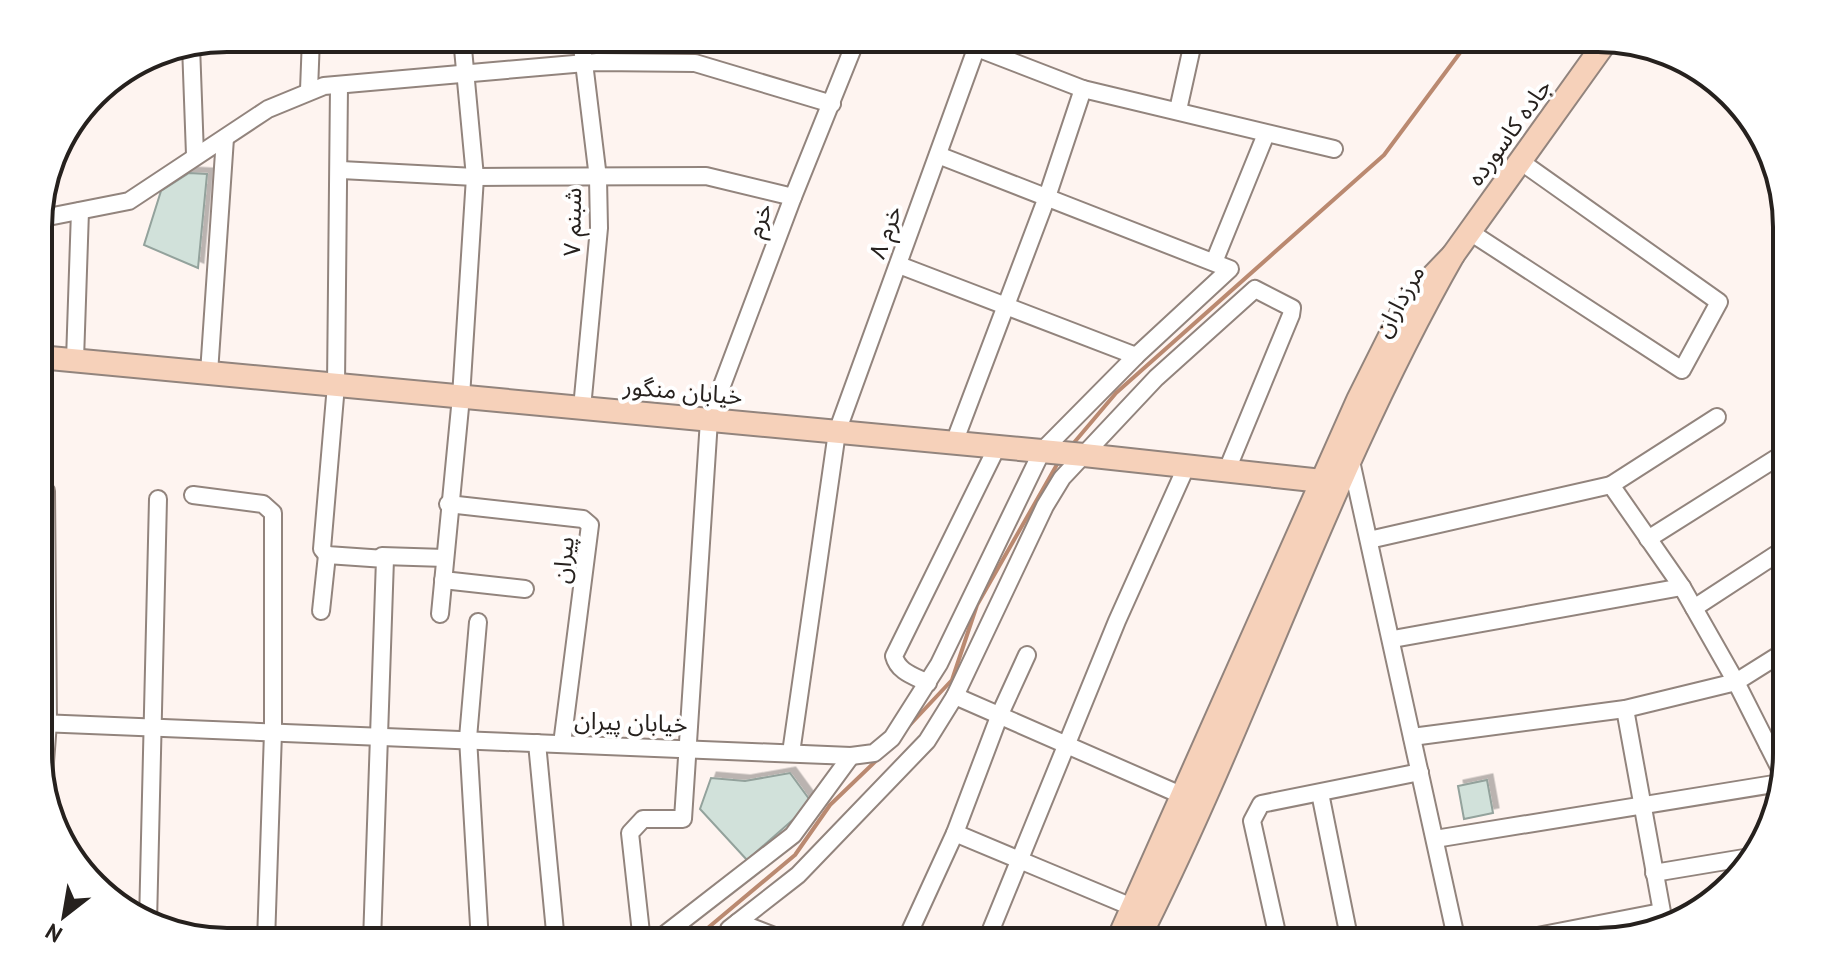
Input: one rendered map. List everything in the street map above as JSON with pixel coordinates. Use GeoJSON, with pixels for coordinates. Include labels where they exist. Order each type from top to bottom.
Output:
{"type":"FeatureCollection","features":[{"type":"Feature","properties":{"kind":"street"},"geometry":{"type":"LineString","coordinates":[[309,90],[310,52]]}},
{"type":"Feature","properties":{"kind":"street"},"geometry":{"type":"LineString","coordinates":[[440,614],[448,504],[461,397],[475,177],[464,52]]}},
{"type":"Feature","properties":{"kind":"street","name":"شبنم ۷"},"geometry":{"type":"LineString","coordinates":[[582,408],[599,228],[598,178],[583,52]]}},
{"type":"Feature","properties":{"kind":"street","name":"خرم"},"geometry":{"type":"LineString","coordinates":[[640,928],[630,833],[643,819],[683,819],[709,420],[852,52]]}},
{"type":"Feature","properties":{"kind":"street","name":"خرم ۸"},"geometry":{"type":"LineString","coordinates":[[791,753],[837,432],[975,52]]}},
{"type":"Feature","properties":{"kind":"street"},"geometry":{"type":"LineString","coordinates":[[984,52],[1083,89],[1334,149]]}},
{"type":"Feature","properties":{"kind":"street"},"geometry":{"type":"LineString","coordinates":[[1178,110],[1191,52]]}},
{"type":"Feature","properties":{"kind":"street","name":"جاده کاسورده"},"geometry":{"type":"LineString","coordinates":[[1453,255],[1598,52]]}},
{"type":"Feature","properties":{"kind":"street"},"geometry":{"type":"LineString","coordinates":[[191,55],[195,155]]}},
{"type":"Feature","properties":{"kind":"street"},"geometry":{"type":"LineString","coordinates":[[52,216],[129,201],[268,109],[309,90],[466,72],[584,64],[695,63],[832,104]]}},
{"type":"Feature","properties":{"kind":"street"},"geometry":{"type":"LineString","coordinates":[[321,611],[327,555],[322,549],[336,385],[341,170],[339,86]]}},
{"type":"Feature","properties":{"kind":"street"},"geometry":{"type":"LineString","coordinates":[[954,443],[1047,197],[1083,89]]}},
{"type":"Feature","properties":{"kind":"street"},"geometry":{"type":"LineString","coordinates":[[938,155],[1214,262],[1266,134]]}},
{"type":"Feature","properties":{"kind":"street"},"geometry":{"type":"LineString","coordinates":[[209,373],[225,138]]}},
{"type":"Feature","properties":{"kind":"street"},"geometry":{"type":"LineString","coordinates":[[1470,232],[1682,370],[1719,302],[1520,161]]}},
{"type":"Feature","properties":{"kind":"street"},"geometry":{"type":"LineString","coordinates":[[341,170],[475,177],[706,176],[793,197]]}},
{"type":"Feature","properties":{"kind":"street"},"geometry":{"type":"LineString","coordinates":[[75,360],[80,211]]}},
{"type":"Feature","properties":{"kind":"street","name":"مرزداران"},"geometry":{"type":"LineString","coordinates":[[1144,928],[1187,844],[1401,349],[1453,255]]}},
{"type":"Feature","properties":{"kind":"street","name":"مرزداران"},"geometry":{"type":"LineString","coordinates":[[1123,928],[1322,481],[1406,304],[1453,255]]}},
{"type":"Feature","properties":{"kind":"street","name":"خیابان پیران"},"geometry":{"type":"LineString","coordinates":[[52,723],[851,756],[874,753],[883,748],[928,683],[1042,451],[1136,356],[1230,269],[1214,262]]}},
{"type":"Feature","properties":{"kind":"street"},"geometry":{"type":"LineString","coordinates":[[899,265],[1136,356]]}},
{"type":"Feature","properties":{"kind":"street"},"geometry":{"type":"LineString","coordinates":[[735,928],[798,875],[915,755],[955,696],[1045,506],[1062,478],[1156,378],[1255,289],[1292,308],[1291,315],[1227,470]]}},
{"type":"Feature","properties":{"kind":"street","name":"خیابان منگور"},"geometry":{"type":"LineString","coordinates":[[52,358],[1084,455],[1322,481]]}},
{"type":"Feature","properties":{"kind":"street"},"geometry":{"type":"LineString","coordinates":[[1369,540],[1611,485],[1717,417]]}},
{"type":"Feature","properties":{"kind":"street"},"geometry":{"type":"LineString","coordinates":[[928,683],[896,665],[894,656],[997,447]]}},
{"type":"Feature","properties":{"kind":"street"},"geometry":{"type":"LineString","coordinates":[[1648,539],[1773,460]]}},
{"type":"Feature","properties":{"kind":"street"},"geometry":{"type":"LineString","coordinates":[[1351,461],[1393,639],[1454,928]]}},
{"type":"Feature","properties":{"kind":"street"},"geometry":{"type":"LineString","coordinates":[[992,928],[1066,742],[1187,465]]}},
{"type":"Feature","properties":{"kind":"street"},"geometry":{"type":"LineString","coordinates":[[1611,485],[1682,587],[1773,755]]}},
{"type":"Feature","properties":{"kind":"street"},"geometry":{"type":"LineString","coordinates":[[193,495],[263,504],[273,513],[273,732],[266,928]]}},
{"type":"Feature","properties":{"kind":"street"},"geometry":{"type":"LineString","coordinates":[[148,909],[158,499]]}},
{"type":"Feature","properties":{"kind":"street","name":"پیران"},"geometry":{"type":"LineString","coordinates":[[448,504],[583,519],[590,525],[562,744]]}},
{"type":"Feature","properties":{"kind":"street"},"geometry":{"type":"LineString","coordinates":[[327,555],[445,558]]}},
{"type":"Feature","properties":{"kind":"street"},"geometry":{"type":"LineString","coordinates":[[373,928],[385,559],[382,556]]}},
{"type":"Feature","properties":{"kind":"street"},"geometry":{"type":"LineString","coordinates":[[1694,608],[1773,556]]}},
{"type":"Feature","properties":{"kind":"street"},"geometry":{"type":"LineString","coordinates":[[443,580],[525,589]]}},
{"type":"Feature","properties":{"kind":"street"},"geometry":{"type":"LineString","coordinates":[[1393,639],[1682,587]]}},
{"type":"Feature","properties":{"kind":"street"},"geometry":{"type":"LineString","coordinates":[[478,622],[468,738],[479,928]]}},
{"type":"Feature","properties":{"kind":"street"},"geometry":{"type":"LineString","coordinates":[[911,928],[955,833],[1000,714],[1027,655]]}},
{"type":"Feature","properties":{"kind":"street"},"geometry":{"type":"LineString","coordinates":[[1412,737],[1625,709],[1736,682],[1773,659]]}},
{"type":"Feature","properties":{"kind":"street"},"geometry":{"type":"LineString","coordinates":[[955,696],[1066,742],[1181,795]]}},
{"type":"Feature","properties":{"kind":"street"},"geometry":{"type":"LineString","coordinates":[[1625,709],[1662,915]]}},
{"type":"Feature","properties":{"kind":"street"},"geometry":{"type":"LineString","coordinates":[[1768,745],[1773,742]]}},
{"type":"Feature","properties":{"kind":"street"},"geometry":{"type":"LineString","coordinates":[[537,743],[555,928]]}},
{"type":"Feature","properties":{"kind":"street"},"geometry":{"type":"LineString","coordinates":[[673,928],[793,835],[851,756]]}},
{"type":"Feature","properties":{"kind":"street"},"geometry":{"type":"LineString","coordinates":[[1276,928],[1252,821],[1261,804],[1420,772]]}},
{"type":"Feature","properties":{"kind":"street"},"geometry":{"type":"LineString","coordinates":[[1435,839],[1770,785]]}},
{"type":"Feature","properties":{"kind":"street"},"geometry":{"type":"LineString","coordinates":[[1320,793],[1347,928]]}},
{"type":"Feature","properties":{"kind":"street"},"geometry":{"type":"LineString","coordinates":[[955,833],[1132,907]]}},
{"type":"Feature","properties":{"kind":"street"},"geometry":{"type":"LineString","coordinates":[[1654,873],[1736,859]]}},
{"type":"Feature","properties":{"kind":"street"},"geometry":{"type":"LineString","coordinates":[[1598,928],[1651,920]]}},
{"type":"Feature","properties":{"kind":"building"},"geometry":{"type":"Polygon","coordinates":[[[189,173],[207,174],[198,268],[144,245],[161,191],[189,173]]]}},
{"type":"Feature","properties":{"kind":"building"},"geometry":{"type":"Polygon","coordinates":[[[790,773],[812,803],[747,860],[700,809],[711,778],[745,781],[790,773]]]}},
{"type":"Feature","properties":{"kind":"building"},"geometry":{"type":"Polygon","coordinates":[[[1487,780],[1493,813],[1464,819],[1458,786],[1487,780]]]}},
{"type":"Feature","properties":{"kind":"waterway"},"geometry":{"type":"LineString","coordinates":[[1072,445],[1116,393],[1384,155],[1461,52]]}},
{"type":"Feature","properties":{"kind":"waterway"},"geometry":{"type":"LineString","coordinates":[[906,729],[952,680],[977,605],[1059,461]]}},
{"type":"Feature","properties":{"kind":"waterway"},"geometry":{"type":"LineString","coordinates":[[708,928],[795,855],[830,805],[881,756]]}}]}
